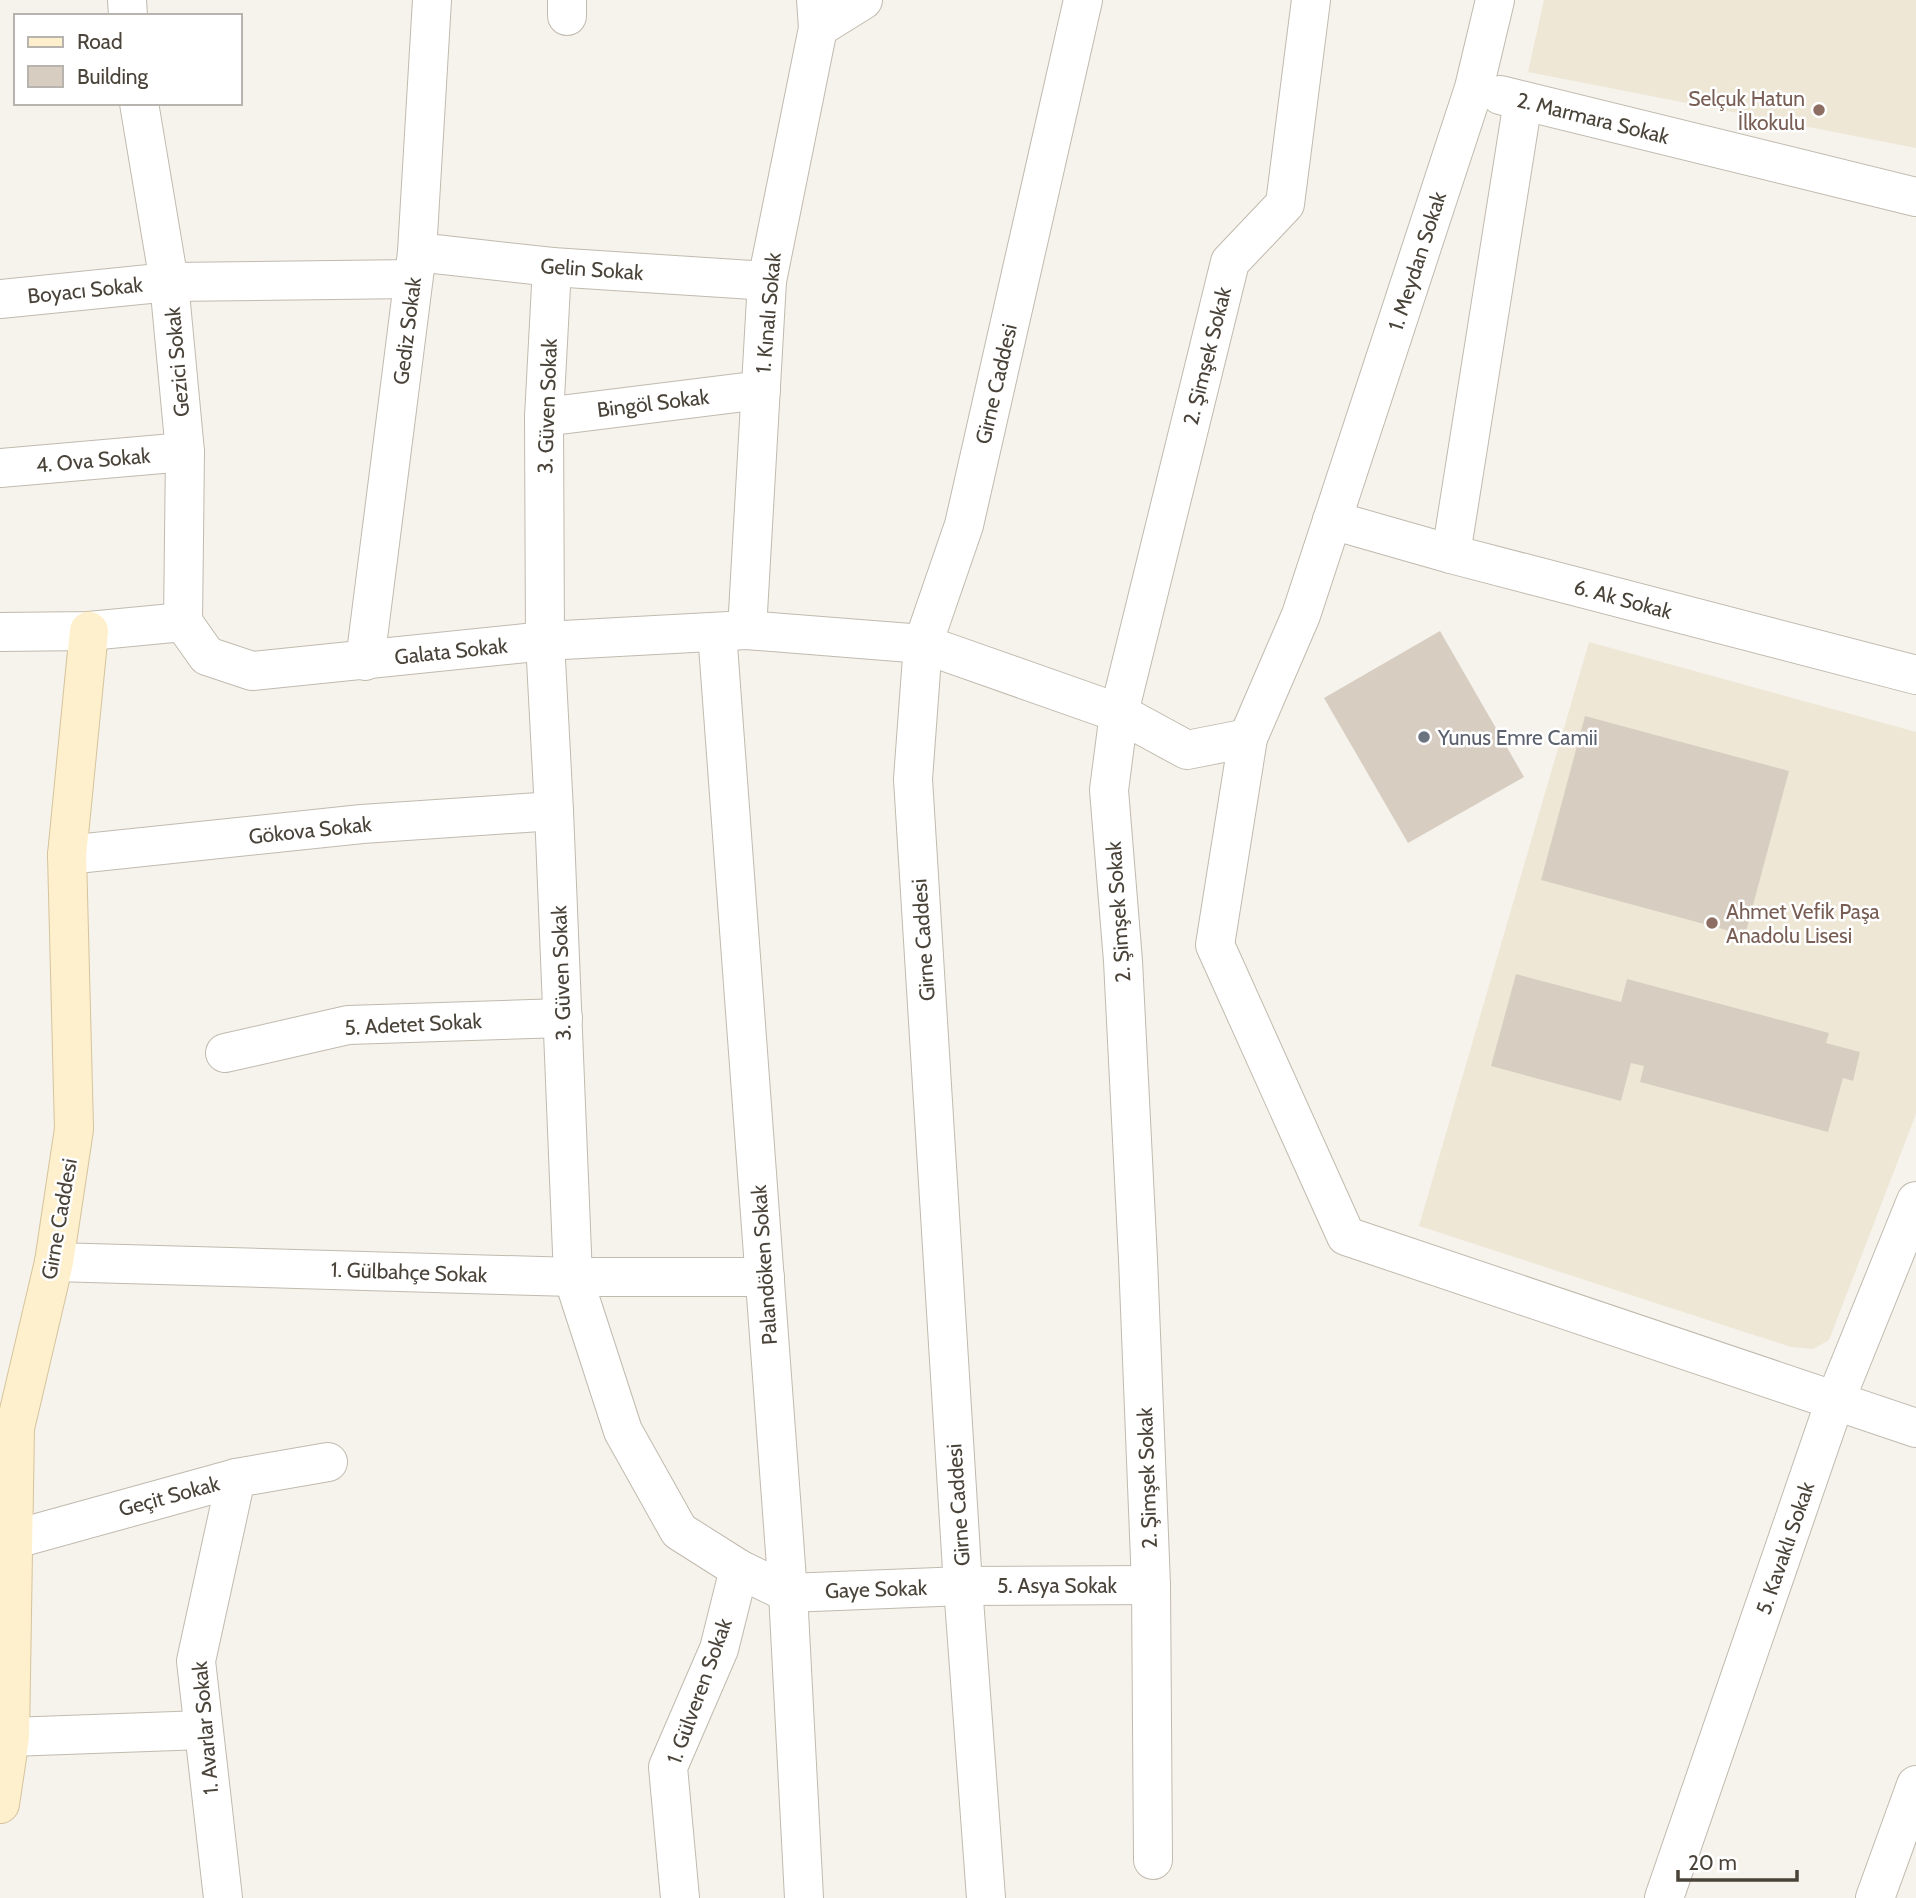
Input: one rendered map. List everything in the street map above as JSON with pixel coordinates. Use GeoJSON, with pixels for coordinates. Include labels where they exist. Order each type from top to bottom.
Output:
{"type":"FeatureCollection","features":[{"type":"Feature","properties":{"kind":"main road","name":"Girne Caddesi"},"geometry":{"type":"LineString","coordinates":[[0,1804],[10,1737],[12,1540],[8,1426],[54,1262],[74,1129],[67,855],[89,631]]}},
{"type":"Feature","properties":{"kind":"street","name":"Gediz Sokak"},"geometry":{"type":"LineString","coordinates":[[365,661],[415,265],[432,0]]}},
{"type":"Feature","properties":{"kind":"street"},"geometry":{"type":"LineString","coordinates":[[817,14],[863,0]]}},
{"type":"Feature","properties":{"kind":"street","name":"Girne Caddesi"},"geometry":{"type":"LineString","coordinates":[[986,1898],[963,1586],[913,779],[923,643],[964,525],[1083,0]]}},
{"type":"Feature","properties":{"kind":"street","name":"2. Şimşek Sokak"},"geometry":{"type":"LineString","coordinates":[[1153,1860],[1151,1585],[1138,1259],[1123,961],[1109,790],[1119,713],[1230,262],[1285,204],[1311,0]]}},
{"type":"Feature","properties":{"kind":"street","name":"1. Meydan Sokak"},"geometry":{"type":"LineString","coordinates":[[1495,0],[1474,88],[1301,615],[1248,738],[1215,945],[1346,1237],[1916,1428]]}},
{"type":"Feature","properties":{"kind":"street","name":"1. Kınalı Sokak"},"geometry":{"type":"LineString","coordinates":[[732,631],[761,390],[767,281],[817,14]]}},
{"type":"Feature","properties":{"kind":"street","name":"2. Marmara Sokak"},"geometry":{"type":"LineString","coordinates":[[1474,88],[1916,197]]}},
{"type":"Feature","properties":{"kind":"street"},"geometry":{"type":"LineString","coordinates":[[1451,554],[1523,101]]}},
{"type":"Feature","properties":{"kind":"street","name":"Gezici Sokak"},"geometry":{"type":"LineString","coordinates":[[139,105],[169,282],[185,452],[183,622]]}},
{"type":"Feature","properties":{"kind":"street","name":"Gelin Sokak"},"geometry":{"type":"LineString","coordinates":[[169,282],[415,265],[552,267],[767,281]]}},
{"type":"Feature","properties":{"kind":"street","name":"3. Güven Sokak"},"geometry":{"type":"LineString","coordinates":[[552,267],[544,417],[545,641],[573,1277],[623,1431],[679,1531],[739,1569],[788,1593]]}},
{"type":"Feature","properties":{"kind":"street","name":"Boyacı Sokak"},"geometry":{"type":"LineString","coordinates":[[0,299],[169,282]]}},
{"type":"Feature","properties":{"kind":"street","name":"Bingöl Sokak"},"geometry":{"type":"LineString","coordinates":[[544,417],[761,390]]}},
{"type":"Feature","properties":{"kind":"street","name":"4. Ova Sokak"},"geometry":{"type":"LineString","coordinates":[[0,468],[185,452]]}},
{"type":"Feature","properties":{"kind":"street","name":"6. Ak Sokak"},"geometry":{"type":"LineString","coordinates":[[1332,520],[1451,554],[1916,675]]}},
{"type":"Feature","properties":{"kind":"street"},"geometry":{"type":"LineString","coordinates":[[0,632],[89,631],[183,622]]}},
{"type":"Feature","properties":{"kind":"street","name":"Galata Sokak"},"geometry":{"type":"LineString","coordinates":[[183,622],[207,656],[252,671],[545,641],[732,631],[923,643],[1119,713],[1188,750],[1248,738]]}},
{"type":"Feature","properties":{"kind":"street","name":"Palandöken Sokak"},"geometry":{"type":"LineString","coordinates":[[732,631],[765,1277],[788,1593],[804,1898]]}},
{"type":"Feature","properties":{"kind":"street","name":"Gökova Sokak"},"geometry":{"type":"LineString","coordinates":[[67,855],[362,824],[554,811]]}},
{"type":"Feature","properties":{"kind":"street","name":"5. Adetet Sokak"},"geometry":{"type":"LineString","coordinates":[[225,1053],[348,1025],[563,1018]]}},
{"type":"Feature","properties":{"kind":"street","name":"5. Kavaklı Sokak"},"geometry":{"type":"LineString","coordinates":[[1664,1898],[1835,1401],[1916,1201]]}},
{"type":"Feature","properties":{"kind":"street","name":"1. Gülbahçe Sokak"},"geometry":{"type":"LineString","coordinates":[[54,1262],[573,1277],[765,1277]]}},
{"type":"Feature","properties":{"kind":"street","name":"Geçit Sokak"},"geometry":{"type":"LineString","coordinates":[[12,1540],[236,1478],[328,1462]]}},
{"type":"Feature","properties":{"kind":"street","name":"1. Avarlar Sokak"},"geometry":{"type":"LineString","coordinates":[[223,1898],[197,1661],[236,1478]]}},
{"type":"Feature","properties":{"kind":"street","name":"1. Gülveren Sokak"},"geometry":{"type":"LineString","coordinates":[[680,1898],[668,1767],[719,1649],[739,1569]]}},
{"type":"Feature","properties":{"kind":"street","name":"5. Asya Sokak"},"geometry":{"type":"LineString","coordinates":[[963,1586],[1151,1585]]}},
{"type":"Feature","properties":{"kind":"street","name":"Gaye Sokak"},"geometry":{"type":"LineString","coordinates":[[788,1593],[963,1586]]}},
{"type":"Feature","properties":{"kind":"street"},"geometry":{"type":"LineString","coordinates":[[10,1737],[203,1730]]}},
{"type":"Feature","properties":{"kind":"street"},"geometry":{"type":"LineString","coordinates":[[1875,1898],[1916,1785]]}},
{"type":"Feature","properties":{"kind":"shaded area","name":"Selçuk Hatun İlkokulu"},"geometry":{"type":"Polygon","coordinates":[[[1544,0],[1916,0],[1916,148],[1528,72],[1544,0]]]}},
{"type":"Feature","properties":{"kind":"shaded area","name":"Ahmet Vefik Paşa Anadolu Lisesi"},"geometry":{"type":"Polygon","coordinates":[[[1589,642],[1916,732],[1916,1114],[1829,1340],[1813,1349],[1791,1347],[1419,1226],[1589,642]]]}},
{"type":"Feature","properties":{"kind":"building","name":"Yunus Emre Camii"},"geometry":{"type":"Polygon","coordinates":[[[1440,631],[1524,777],[1408,843],[1324,698],[1440,631]]]}},
{"type":"Feature","properties":{"kind":"building"},"geometry":{"type":"Polygon","coordinates":[[[1585,716],[1789,771],[1745,935],[1541,880],[1585,716]]]}},
{"type":"Feature","properties":{"kind":"building"},"geometry":{"type":"Polygon","coordinates":[[[1516,974],[1621,1002],[1627,979],[1829,1033],[1826,1043],[1860,1052],[1853,1081],[1843,1078],[1828,1132],[1640,1082],[1644,1066],[1631,1063],[1621,1101],[1491,1066],[1516,974]]]}},
{"type":"Feature","properties":{"kind":"place","name":"Selçuk Hatun İlkokulu"},"geometry":{"type":"Point","coordinates":[1819,110]}},
{"type":"Feature","properties":{"kind":"place","name":"Yunus Emre Camii"},"geometry":{"type":"Point","coordinates":[1424,737]}},
{"type":"Feature","properties":{"kind":"place","name":"Ahmet Vefik Paşa Anadolu Lisesi"},"geometry":{"type":"Point","coordinates":[1712,923]}}]}
